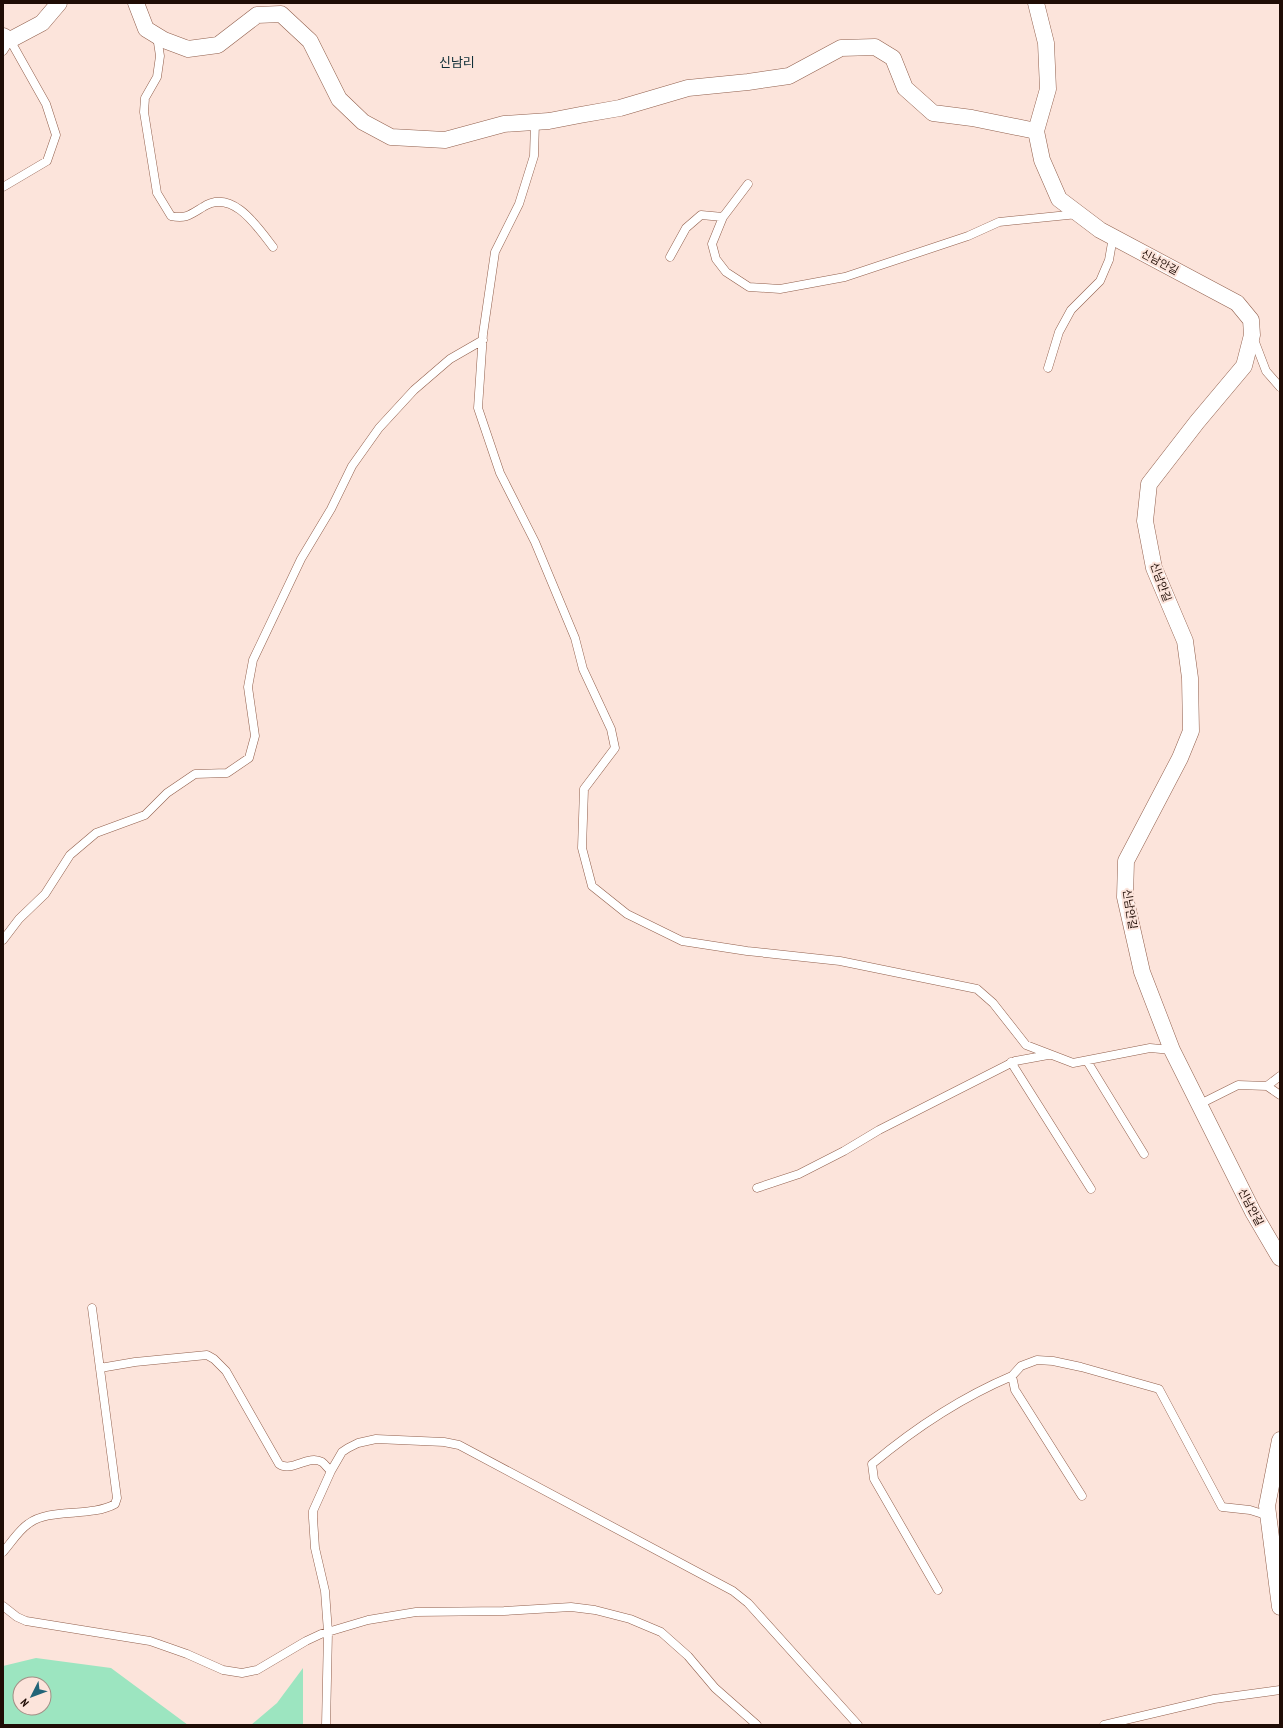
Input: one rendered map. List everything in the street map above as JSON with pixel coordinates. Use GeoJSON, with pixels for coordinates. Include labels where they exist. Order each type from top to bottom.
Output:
{"type":"FeatureCollection","features":[{"type":"Feature","properties":{"kind":"street"},"geometry":{"type":"LineString","coordinates":[[5,43],[42,23],[59,3]]}},
{"type":"Feature","properties":{"kind":"street"},"geometry":{"type":"LineString","coordinates":[[136,3],[146,29],[157,36],[188,49],[218,45],[258,15],[281,14],[310,41],[339,99],[363,122],[391,137],[445,140],[504,124],[535,122],[620,108],[688,88],[789,76],[841,48],[875,47],[893,58],[905,88],[933,113],[972,118],[1036,131]]}},
{"type":"Feature","properties":{"kind":"street","name":"신남안길"},"geometry":{"type":"LineString","coordinates":[[1036,3],[1046,42],[1048,89],[1036,131],[1042,160],[1059,199],[1100,230],[1238,303],[1251,320],[1252,335],[1244,366],[1197,422],[1149,484],[1146,521],[1154,568],[1184,641],[1190,678],[1191,731],[1180,758],[1126,861],[1125,897],[1142,972],[1172,1050],[1253,1212],[1280,1258]]}},
{"type":"Feature","properties":{"kind":"street"},"geometry":{"type":"LineString","coordinates":[[1280,1440],[1268,1506],[1280,1607]]}},
{"type":"Feature","properties":{"kind":"lane"},"geometry":{"type":"LineString","coordinates":[[157,36],[160,56],[156,77],[145,98],[144,112],[157,194],[171,216],[180,218],[193,215],[204,206],[219,201],[234,204],[258,227],[273,247]]}},
{"type":"Feature","properties":{"kind":"lane"},"geometry":{"type":"LineString","coordinates":[[3,187],[46,161],[56,135],[46,104],[5,43]]}},
{"type":"Feature","properties":{"kind":"lane"},"geometry":{"type":"LineString","coordinates":[[535,122],[534,156],[519,204],[495,252],[483,340],[478,408],[500,473],[535,542],[575,638],[583,669],[611,729],[615,748],[584,789],[582,848],[592,886],[627,914],[682,941],[773,955],[840,961],[977,989],[993,1003],[1026,1045],[1048,1055],[1073,1063],[1150,1048],[1172,1050]]}},
{"type":"Feature","properties":{"kind":"lane"},"geometry":{"type":"LineString","coordinates":[[748,184],[723,217],[712,244],[716,259],[726,272],[749,287],[780,289],[845,277],[968,236],[999,222],[1079,214]]}},
{"type":"Feature","properties":{"kind":"lane"},"geometry":{"type":"LineString","coordinates":[[670,257],[686,228],[701,215],[723,217]]}},
{"type":"Feature","properties":{"kind":"lane"},"geometry":{"type":"LineString","coordinates":[[1048,368],[1059,332],[1071,310],[1100,281],[1109,260],[1113,237]]}},
{"type":"Feature","properties":{"kind":"lane"},"geometry":{"type":"LineString","coordinates":[[1252,335],[1266,371],[1280,387]]}},
{"type":"Feature","properties":{"kind":"lane"},"geometry":{"type":"LineString","coordinates":[[3,940],[19,919],[45,894],[70,855],[96,833],[145,814],[167,793],[195,774],[227,773],[249,758],[255,736],[248,687],[253,660],[301,560],[331,509],[352,466],[379,428],[414,390],[450,359],[483,340]]}},
{"type":"Feature","properties":{"kind":"lane"},"geometry":{"type":"LineString","coordinates":[[757,1188],[799,1174],[844,1151],[879,1130],[1011,1062],[1048,1055]]}},
{"type":"Feature","properties":{"kind":"lane"},"geometry":{"type":"LineString","coordinates":[[1087,1061],[1144,1154]]}},
{"type":"Feature","properties":{"kind":"lane"},"geometry":{"type":"LineString","coordinates":[[1011,1062],[1091,1190]]}},
{"type":"Feature","properties":{"kind":"lane"},"geometry":{"type":"LineString","coordinates":[[1267,1086],[1280,1076]]}},
{"type":"Feature","properties":{"kind":"lane"},"geometry":{"type":"LineString","coordinates":[[1200,1104],[1238,1085],[1267,1086],[1280,1095]]}},
{"type":"Feature","properties":{"kind":"lane"},"geometry":{"type":"LineString","coordinates":[[3,1552],[23,1528],[34,1520],[42,1517],[98,1510],[115,1504],[117,1498],[92,1308]]}},
{"type":"Feature","properties":{"kind":"lane"},"geometry":{"type":"LineString","coordinates":[[100,1368],[135,1362],[207,1355],[214,1359],[226,1371],[279,1464],[283,1467],[290,1467],[306,1461],[315,1461],[321,1462],[331,1472]]}},
{"type":"Feature","properties":{"kind":"lane"},"geometry":{"type":"LineString","coordinates":[[938,1590],[874,1479],[872,1464],[935,1416],[987,1387],[1012,1376],[1021,1366],[1037,1360],[1053,1361],[1081,1367],[1159,1389],[1222,1507],[1250,1510],[1269,1516]]}},
{"type":"Feature","properties":{"kind":"lane"},"geometry":{"type":"LineString","coordinates":[[1012,1376],[1015,1390],[1082,1496]]}},
{"type":"Feature","properties":{"kind":"lane"},"geometry":{"type":"LineString","coordinates":[[326,1725],[328,1632],[325,1591],[315,1548],[314,1511],[331,1472],[340,1456],[348,1448],[358,1443],[376,1439],[444,1442],[459,1445],[733,1591],[748,1603],[858,1725]]}},
{"type":"Feature","properties":{"kind":"lane"},"geometry":{"type":"LineString","coordinates":[[3,1606],[17,1617],[26,1621],[150,1641],[187,1654],[223,1670],[242,1673],[257,1670],[306,1641],[328,1632],[368,1620],[416,1612],[504,1611],[571,1607],[606,1612],[630,1619],[661,1632],[688,1656],[715,1688],[757,1725]]}},
{"type":"Feature","properties":{"kind":"lane"},"geometry":{"type":"LineString","coordinates":[[1104,1725],[1214,1699],[1280,1690]]}},
{"type":"Feature","properties":{"kind":"green space"},"geometry":{"type":"Polygon","coordinates":[[[36,1658],[111,1668],[188,1725],[3,1725],[3,1666],[36,1658]]]}},
{"type":"Feature","properties":{"kind":"green space"},"geometry":{"type":"Polygon","coordinates":[[[303,1668],[303,1725],[251,1725],[277,1703],[303,1668]]]}},
{"type":"Feature","properties":{"kind":"district","name":"신남리"},"geometry":{"type":"Point","coordinates":[457,62]}}]}
